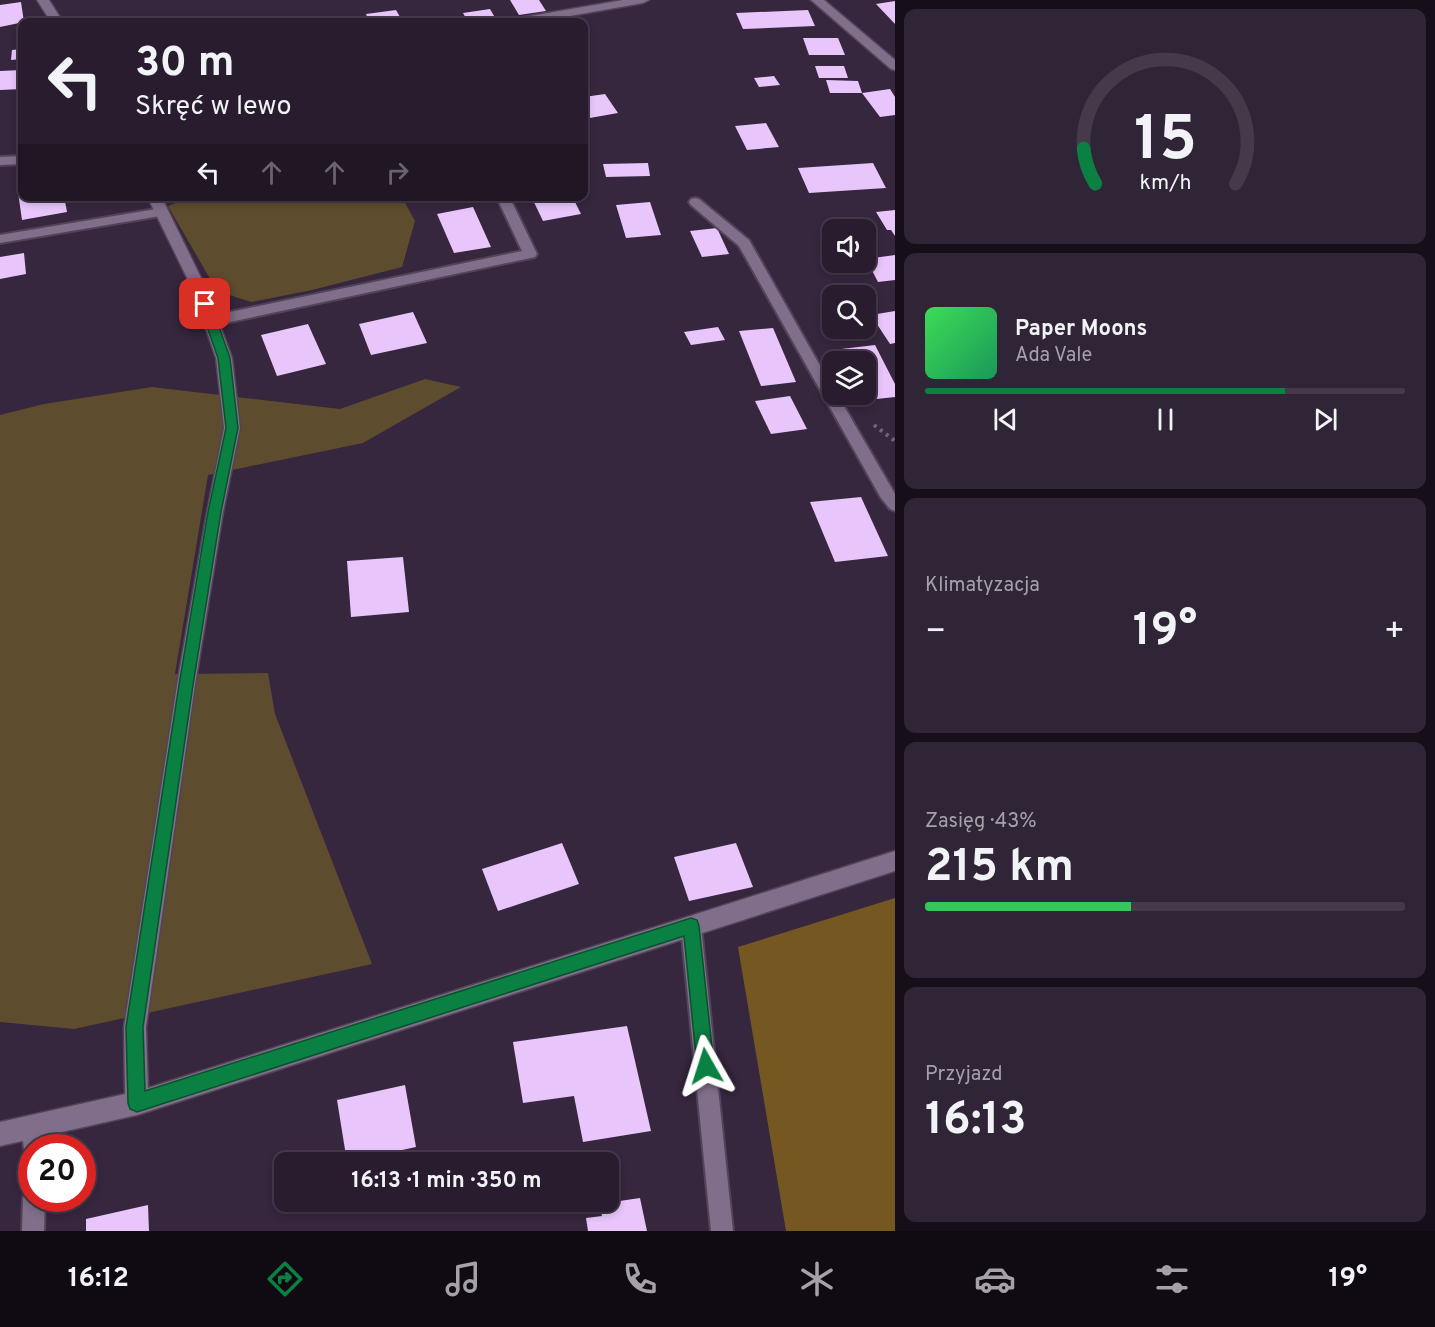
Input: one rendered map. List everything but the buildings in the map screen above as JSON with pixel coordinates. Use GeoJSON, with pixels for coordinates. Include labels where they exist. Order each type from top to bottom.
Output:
{"type":"FeatureCollection","features":[{"type":"Feature","properties":{"kind":"street"},"geometry":{"type":"LineString","coordinates":[[43,0],[54,18]]}},
{"type":"Feature","properties":{"kind":"street"},"geometry":{"type":"LineString","coordinates":[[542,18],[643,0]]}},
{"type":"Feature","properties":{"kind":"street"},"geometry":{"type":"LineString","coordinates":[[817,0],[895,66]]}},
{"type":"Feature","properties":{"kind":"street"},"geometry":{"type":"LineString","coordinates":[[137,1103],[136,1015],[186,685],[215,512],[232,428],[224,358],[199,288],[158,204]]}},
{"type":"Feature","properties":{"kind":"street"},"geometry":{"type":"LineString","coordinates":[[46,1134],[895,861]]}},
{"type":"Feature","properties":{"kind":"street"},"geometry":{"type":"LineString","coordinates":[[0,1134],[18,1136]]}},
{"type":"Feature","properties":{"kind":"lane"},"geometry":{"type":"LineString","coordinates":[[0,161],[18,160]]}},
{"type":"Feature","properties":{"kind":"lane"},"geometry":{"type":"LineString","coordinates":[[211,321],[530,254],[504,201]]}},
{"type":"Feature","properties":{"kind":"lane"},"geometry":{"type":"LineString","coordinates":[[695,202],[744,243],[886,494],[895,505]]}},
{"type":"Feature","properties":{"kind":"lane"},"geometry":{"type":"LineString","coordinates":[[0,238],[158,204]]}},
{"type":"Feature","properties":{"kind":"lane"},"geometry":{"type":"LineString","coordinates":[[691,926],[722,1231]]}},
{"type":"Feature","properties":{"kind":"lane"},"geometry":{"type":"LineString","coordinates":[[33,1231],[34,1212]]}},
{"type":"Feature","properties":{"kind":"shaded area"},"geometry":{"type":"Polygon","coordinates":[[[181,201],[404,201],[415,221],[402,267],[312,290],[251,302],[217,291],[168,206],[181,201]]]}},
{"type":"Feature","properties":{"kind":"shaded area"},"geometry":{"type":"Polygon","coordinates":[[[425,379],[461,387],[363,443],[208,475],[175,674],[268,673],[275,714],[372,964],[74,1029],[0,1022],[0,415],[44,404],[152,387],[340,409],[425,379]]]}},
{"type":"Feature","properties":{"kind":"shaded area"},"geometry":{"type":"Polygon","coordinates":[[[895,898],[895,1231],[786,1231],[738,947],[895,898]]]}},
{"type":"Feature","properties":{"kind":"route"},"geometry":{"type":"LineString","coordinates":[[205,304],[224,358],[232,428],[215,512],[186,685],[135,1027],[137,1103],[691,926],[706,1066]]}}]}
